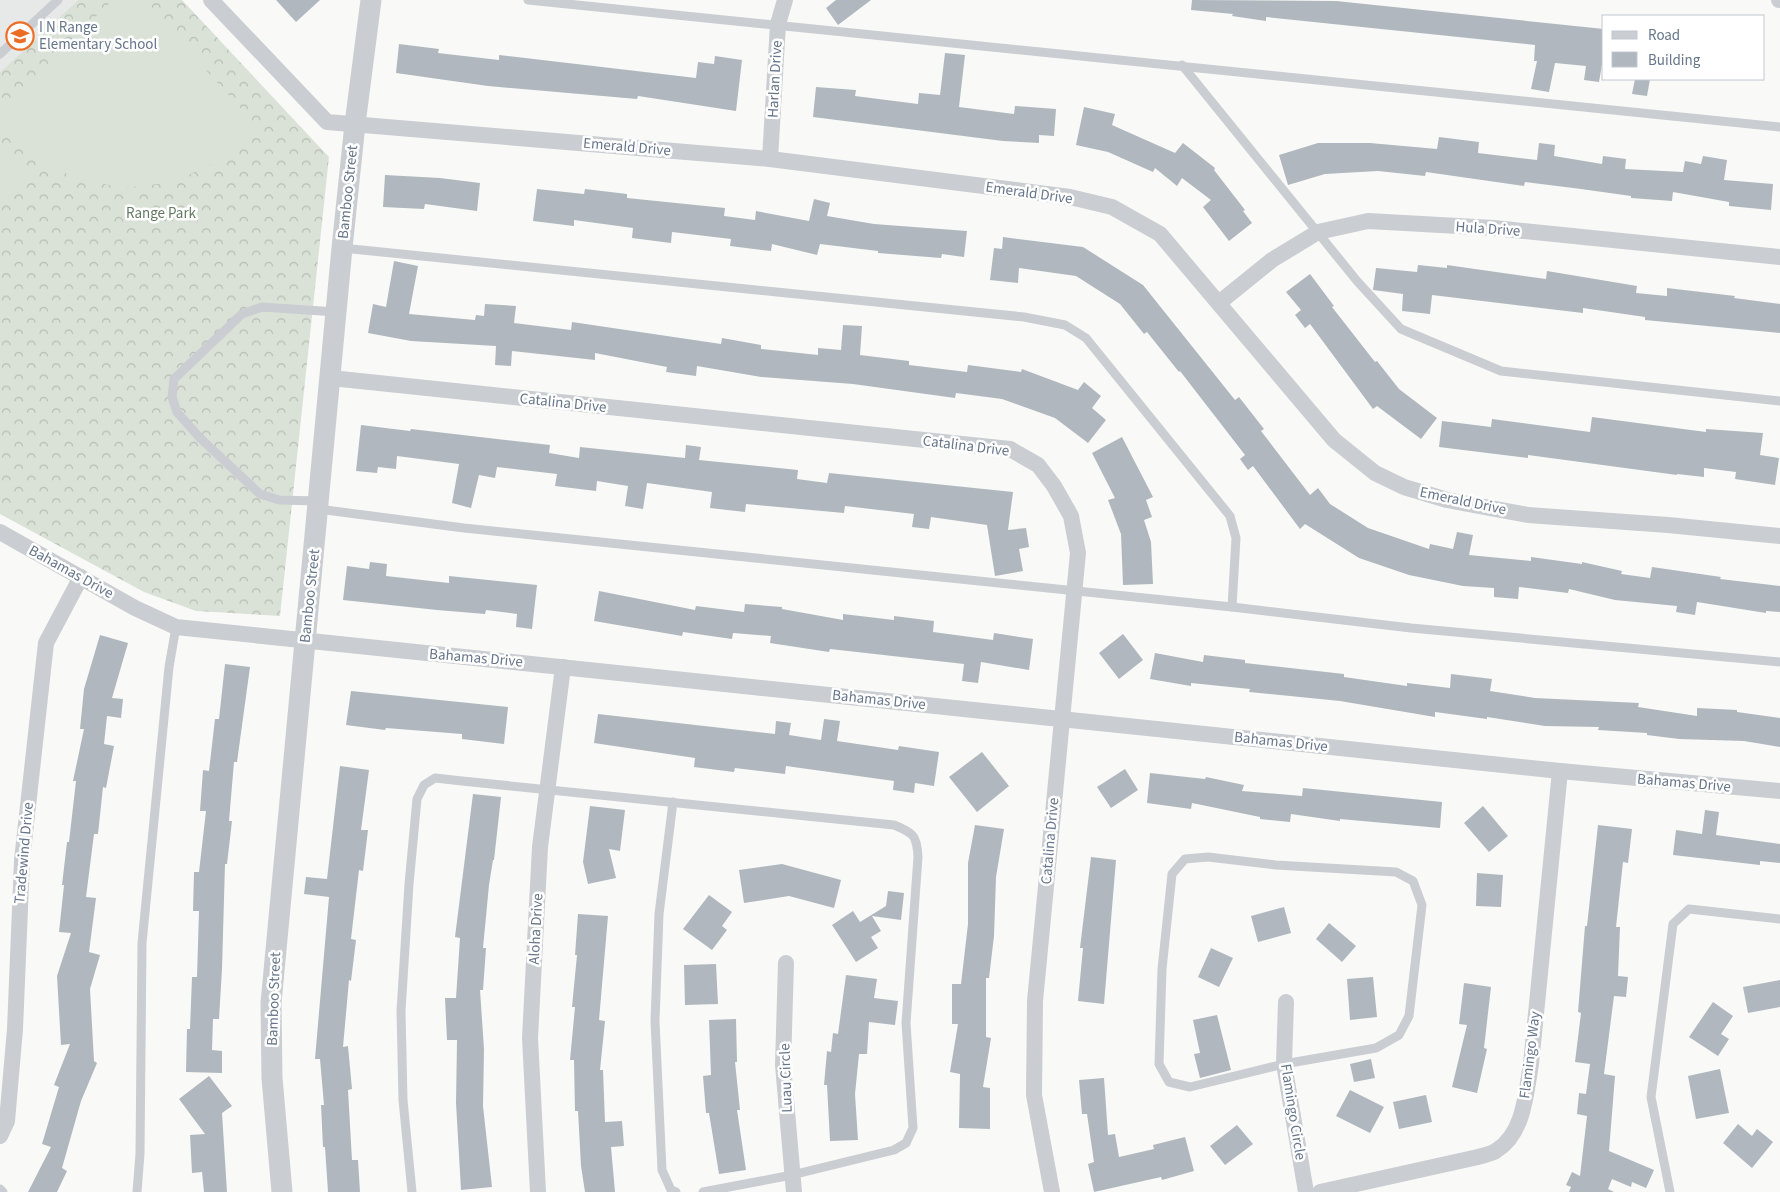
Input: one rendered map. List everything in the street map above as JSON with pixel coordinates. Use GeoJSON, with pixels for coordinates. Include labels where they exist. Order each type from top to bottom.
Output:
{"type":"FeatureCollection","features":[{"type":"Feature","properties":{"kind":"street","name":"Emerald Drive"},"geometry":{"type":"LineString","coordinates":[[211,0],[327,122],[770,159],[1070,197],[1112,207],[1160,234],[1220,302],[1334,440],[1375,473],[1404,488],[1447,500],[1528,515],[1668,524],[1780,536]]}},
{"type":"Feature","properties":{"kind":"street","name":"Bamboo Street"},"geometry":{"type":"LineString","coordinates":[[282,1192],[272,1078],[271,1003],[342,248],[371,0]]}},
{"type":"Feature","properties":{"kind":"street","name":"Harlan Drive"},"geometry":{"type":"LineString","coordinates":[[770,159],[778,24],[785,0]]}},
{"type":"Feature","properties":{"kind":"street","name":"Hula Drive"},"geometry":{"type":"LineString","coordinates":[[1220,302],[1272,260],[1318,232],[1368,221],[1494,228],[1780,257]]}},
{"type":"Feature","properties":{"kind":"street","name":"Catalina Drive"},"geometry":{"type":"LineString","coordinates":[[331,378],[1010,449],[1038,465],[1054,486],[1071,516],[1078,554],[1035,1001],[1034,1095],[1052,1192]]}},
{"type":"Feature","properties":{"kind":"street","name":"Bahamas Drive"},"geometry":{"type":"LineString","coordinates":[[0,532],[135,608],[176,627],[305,642],[563,666],[1560,771],[1780,791]]}},
{"type":"Feature","properties":{"kind":"street","name":"Tradewind Drive"},"geometry":{"type":"LineString","coordinates":[[0,1136],[7,1120],[15,1029],[22,860],[46,643],[81,577]]}},
{"type":"Feature","properties":{"kind":"street","name":"Aloha Drive"},"geometry":{"type":"LineString","coordinates":[[538,1192],[530,1038],[540,847],[563,666]]}},
{"type":"Feature","properties":{"kind":"street","name":"Flamingo Way"},"geometry":{"type":"LineString","coordinates":[[1320,1192],[1478,1157],[1497,1151],[1512,1136],[1525,1104],[1531,1064],[1560,771]]}},
{"type":"Feature","properties":{"kind":"street","name":"Luau Circle"},"geometry":{"type":"LineString","coordinates":[[786,963],[783,1065],[794,1192]]}},
{"type":"Feature","properties":{"kind":"street","name":"Flamingo Circle"},"geometry":{"type":"LineString","coordinates":[[1286,1002],[1284,1064],[1306,1192]]}},
{"type":"Feature","properties":{"kind":"lane"},"geometry":{"type":"LineString","coordinates":[[0,54],[58,0]]}},
{"type":"Feature","properties":{"kind":"lane"},"geometry":{"type":"LineString","coordinates":[[528,0],[564,1],[1780,127]]}},
{"type":"Feature","properties":{"kind":"lane"},"geometry":{"type":"LineString","coordinates":[[1182,65],[1357,281],[1401,328],[1500,371],[1780,401]]}},
{"type":"Feature","properties":{"kind":"lane"},"geometry":{"type":"LineString","coordinates":[[342,248],[1024,317],[1065,325],[1086,338],[1230,516],[1236,538],[1232,607]]}},
{"type":"Feature","properties":{"kind":"lane"},"geometry":{"type":"LineString","coordinates":[[337,312],[262,307],[242,314],[174,379],[172,397],[177,412],[200,438],[260,494],[279,500],[464,528],[1232,607],[1411,628],[1780,662]]}},
{"type":"Feature","properties":{"kind":"lane"},"geometry":{"type":"LineString","coordinates":[[137,1192],[140,1154],[142,943],[168,668],[176,627]]}},
{"type":"Feature","properties":{"kind":"lane"},"geometry":{"type":"LineString","coordinates":[[412,1192],[403,1100],[401,1011],[409,884],[418,798],[424,785],[435,778],[894,826],[909,831],[918,841],[918,857],[906,1023],[913,1128],[906,1143],[894,1150],[792,1174],[703,1192]]}},
{"type":"Feature","properties":{"kind":"lane"},"geometry":{"type":"LineString","coordinates":[[673,802],[659,914],[655,1021],[662,1170],[671,1190],[676,1192]]}},
{"type":"Feature","properties":{"kind":"lane"},"geometry":{"type":"LineString","coordinates":[[1208,857],[1276,865],[1396,872],[1413,882],[1422,905],[1409,1016],[1399,1035],[1376,1048],[1284,1064],[1190,1087],[1169,1082],[1159,1064],[1162,969],[1172,874],[1185,859],[1208,857]]}},
{"type":"Feature","properties":{"kind":"lane"},"geometry":{"type":"LineString","coordinates":[[1670,1192],[1651,1097],[1668,950],[1673,924],[1689,909],[1780,919]]}},
{"type":"Feature","properties":{"kind":"shaded area","name":"I N Range Elementary School"},"geometry":{"type":"Polygon","coordinates":[[[0,0],[78,0],[0,72],[0,0]]]}},
{"type":"Feature","properties":{"kind":"green space","name":"Range Park"},"geometry":{"type":"Polygon","coordinates":[[[78,0],[182,0],[329,157],[280,616],[196,611],[144,592],[0,514],[0,72],[78,0]]]}},
{"type":"Feature","properties":{"kind":"green space"},"geometry":{"type":"Polygon","coordinates":[[[113,0],[142,0],[257,126],[220,160],[174,182],[124,188],[74,178],[30,153],[0,122],[0,111],[113,0]]]}},
{"type":"Feature","properties":{"kind":"green space"},"geometry":{"type":"Polygon","coordinates":[[[0,142],[32,177],[0,206],[0,142]]]}},
{"type":"Feature","properties":{"kind":"building"},"geometry":{"type":"Polygon","coordinates":[[[276,0],[320,0],[296,22],[276,0]]]}},
{"type":"Feature","properties":{"kind":"building"},"geometry":{"type":"Polygon","coordinates":[[[836,0],[871,0],[838,25],[826,8],[836,0]]]}},
{"type":"Feature","properties":{"kind":"building"},"geometry":{"type":"Polygon","coordinates":[[[1192,0],[1336,1],[1602,29],[1602,65],[1599,82],[1584,80],[1586,66],[1555,63],[1549,92],[1531,89],[1537,61],[1534,61],[1535,45],[1266,17],[1266,21],[1232,16],[1233,14],[1191,10],[1192,0]]]}},
{"type":"Feature","properties":{"kind":"building"},"geometry":{"type":"Polygon","coordinates":[[[399,44],[439,49],[438,53],[499,60],[499,55],[696,78],[698,62],[714,64],[715,56],[742,60],[736,111],[638,96],[637,99],[488,86],[396,73],[399,44]]]}},
{"type":"Feature","properties":{"kind":"building"},"geometry":{"type":"Polygon","coordinates":[[[945,53],[965,55],[959,107],[1014,114],[1015,106],[1056,109],[1054,136],[1039,135],[1039,143],[1003,141],[813,117],[816,87],[856,90],[855,96],[918,104],[919,93],[940,95],[945,53]]]}},
{"type":"Feature","properties":{"kind":"building"},"geometry":{"type":"Polygon","coordinates":[[[1635,80],[1650,80],[1647,96],[1632,94],[1635,80]]]}},
{"type":"Feature","properties":{"kind":"building"},"geometry":{"type":"Polygon","coordinates":[[[1084,107],[1115,114],[1112,125],[1175,153],[1183,143],[1215,168],[1214,170],[1245,210],[1243,211],[1252,223],[1229,241],[1203,207],[1211,200],[1182,178],[1177,186],[1155,168],[1153,172],[1108,152],[1076,145],[1084,107]]]}},
{"type":"Feature","properties":{"kind":"building"},"geometry":{"type":"Polygon","coordinates":[[[1439,137],[1479,142],[1478,153],[1537,160],[1539,143],[1555,145],[1554,156],[1602,164],[1603,156],[1626,159],[1625,169],[1683,172],[1685,161],[1701,164],[1703,156],[1727,160],[1724,180],[1773,184],[1771,210],[1729,206],[1729,202],[1673,192],[1672,201],[1631,198],[1631,196],[1581,189],[1525,182],[1524,186],[1426,172],[1425,176],[1378,171],[1325,174],[1288,185],[1279,155],[1318,143],[1370,143],[1437,149],[1439,137]]]}},
{"type":"Feature","properties":{"kind":"building"},"geometry":{"type":"Polygon","coordinates":[[[385,175],[440,178],[480,183],[477,211],[425,204],[424,209],[383,207],[385,175]]]}},
{"type":"Feature","properties":{"kind":"building"},"geometry":{"type":"Polygon","coordinates":[[[537,189],[584,194],[585,189],[627,194],[627,198],[725,208],[724,216],[755,220],[756,211],[809,221],[814,199],[830,203],[827,216],[874,224],[967,231],[964,257],[942,254],[941,258],[878,253],[878,251],[820,244],[817,255],[772,244],[771,251],[730,246],[731,239],[672,232],[671,243],[632,238],[633,228],[574,220],[574,226],[533,221],[537,189]]]}},
{"type":"Feature","properties":{"kind":"building"},"geometry":{"type":"Polygon","coordinates":[[[1003,237],[1083,247],[1143,285],[1235,400],[1239,397],[1264,429],[1261,431],[1310,495],[1318,488],[1330,504],[1368,528],[1429,549],[1430,544],[1453,549],[1457,532],[1473,535],[1469,555],[1531,561],[1531,557],[1582,564],[1582,562],[1622,571],[1621,574],[1650,578],[1652,567],[1721,577],[1720,579],[1780,586],[1780,612],[1766,611],[1766,613],[1697,602],[1695,615],[1676,612],[1677,606],[1615,600],[1569,589],[1568,593],[1519,587],[1518,599],[1494,597],[1494,588],[1463,586],[1409,575],[1359,558],[1305,524],[1300,529],[1253,466],[1248,470],[1240,459],[1245,455],[1180,371],[1147,332],[1144,334],[1120,304],[1076,276],[1019,268],[1018,283],[990,280],[994,248],[1002,249],[1003,237]]]}},
{"type":"Feature","properties":{"kind":"building"},"geometry":{"type":"Polygon","coordinates":[[[394,261],[418,266],[409,314],[475,320],[476,315],[484,316],[485,304],[516,306],[514,323],[571,330],[572,322],[721,344],[722,338],[761,345],[761,349],[818,355],[818,348],[841,350],[843,325],[862,326],[860,355],[909,361],[909,365],[967,372],[968,365],[1021,372],[1022,369],[1078,390],[1084,382],[1101,396],[1092,408],[1106,420],[1088,443],[1055,418],[1002,399],[956,393],[955,398],[853,384],[761,377],[697,366],[696,376],[666,372],[667,367],[595,353],[595,360],[512,351],[511,366],[495,365],[496,346],[411,341],[368,333],[373,304],[386,307],[394,261]]]}},
{"type":"Feature","properties":{"kind":"building"},"geometry":{"type":"Polygon","coordinates":[[[1418,265],[1447,268],[1447,265],[1546,279],[1547,271],[1637,286],[1636,293],[1667,296],[1667,288],[1735,296],[1734,298],[1780,304],[1780,333],[1645,320],[1645,317],[1583,308],[1583,313],[1432,295],[1430,314],[1402,311],[1403,294],[1373,290],[1376,268],[1417,272],[1418,265]]]}},
{"type":"Feature","properties":{"kind":"building"},"geometry":{"type":"Polygon","coordinates":[[[1310,274],[1334,306],[1332,307],[1375,362],[1377,361],[1399,389],[1437,418],[1421,439],[1377,406],[1373,409],[1310,324],[1305,328],[1295,315],[1301,310],[1286,292],[1310,274]]]}},
{"type":"Feature","properties":{"kind":"building"},"geometry":{"type":"Polygon","coordinates":[[[1592,417],[1706,432],[1706,429],[1763,433],[1760,455],[1779,458],[1775,485],[1735,479],[1736,472],[1704,468],[1704,477],[1677,475],[1528,455],[1528,458],[1439,447],[1442,421],[1491,427],[1492,419],[1590,432],[1592,417]]]}},
{"type":"Feature","properties":{"kind":"building"},"geometry":{"type":"Polygon","coordinates":[[[361,425],[550,445],[549,453],[579,458],[580,447],[685,458],[686,445],[701,447],[699,460],[798,470],[797,479],[827,483],[829,473],[1013,492],[1008,530],[1026,528],[1029,547],[1019,549],[1023,571],[995,576],[987,525],[931,517],[929,529],[912,527],[914,514],[845,506],[844,513],[746,504],[745,512],[710,508],[712,492],[647,483],[643,509],[625,506],[628,486],[597,481],[596,491],[555,486],[557,474],[497,467],[495,478],[479,475],[471,508],[452,503],[459,464],[397,456],[396,469],[378,467],[377,473],[356,471],[361,425]]]}},
{"type":"Feature","properties":{"kind":"building"},"geometry":{"type":"Polygon","coordinates":[[[1122,437],[1153,497],[1146,500],[1152,517],[1144,520],[1151,542],[1153,584],[1123,585],[1121,534],[1108,500],[1115,498],[1092,453],[1122,437]]]}},
{"type":"Feature","properties":{"kind":"building"},"geometry":{"type":"Polygon","coordinates":[[[370,562],[387,564],[386,576],[449,583],[449,576],[537,585],[532,629],[516,627],[517,614],[486,610],[485,614],[343,600],[347,566],[369,569],[370,562]]]}},
{"type":"Feature","properties":{"kind":"building"},"geometry":{"type":"Polygon","coordinates":[[[599,591],[695,610],[696,606],[744,612],[745,604],[782,607],[782,609],[843,620],[843,614],[894,620],[894,616],[934,621],[933,632],[993,640],[994,633],[1033,639],[1029,670],[981,662],[978,683],[962,681],[964,664],[830,649],[829,652],[770,643],[771,636],[733,633],[732,639],[683,632],[682,636],[594,621],[599,591]]]}},
{"type":"Feature","properties":{"kind":"building"},"geometry":{"type":"Polygon","coordinates":[[[1123,634],[1143,660],[1119,679],[1099,653],[1123,634]]]}},
{"type":"Feature","properties":{"kind":"building"},"geometry":{"type":"Polygon","coordinates":[[[100,635],[128,643],[112,698],[123,699],[121,718],[107,716],[104,744],[114,746],[106,788],[103,787],[98,834],[94,834],[86,897],[96,898],[89,952],[100,955],[90,989],[94,1061],[97,1063],[81,1101],[62,1168],[67,1171],[57,1192],[28,1192],[51,1147],[42,1144],[59,1087],[54,1085],[70,1044],[61,1045],[57,976],[71,933],[59,932],[64,885],[62,885],[76,781],[73,781],[84,729],[80,729],[84,689],[100,635]]]}},
{"type":"Feature","properties":{"kind":"building"},"geometry":{"type":"Polygon","coordinates":[[[1155,653],[1203,662],[1204,655],[1245,660],[1245,663],[1344,674],[1344,677],[1407,686],[1407,683],[1450,688],[1451,674],[1492,679],[1490,691],[1535,698],[1639,703],[1638,707],[1697,716],[1697,708],[1737,710],[1737,712],[1780,718],[1780,747],[1744,741],[1679,739],[1647,735],[1647,733],[1598,730],[1599,727],[1545,726],[1487,717],[1487,719],[1435,712],[1435,717],[1340,701],[1249,692],[1250,689],[1191,683],[1191,686],[1150,679],[1155,653]]]}},
{"type":"Feature","properties":{"kind":"building"},"geometry":{"type":"Polygon","coordinates":[[[225,664],[250,667],[237,762],[234,762],[229,821],[232,821],[227,864],[225,864],[219,1019],[213,1019],[212,1050],[222,1051],[222,1073],[186,1072],[187,1029],[190,1029],[192,977],[197,977],[199,911],[193,911],[194,872],[199,872],[206,811],[200,811],[203,770],[209,771],[215,719],[219,719],[225,664]]]}},
{"type":"Feature","properties":{"kind":"building"},"geometry":{"type":"Polygon","coordinates":[[[351,691],[508,707],[504,744],[462,739],[462,734],[386,728],[385,730],[346,725],[351,691]]]}},
{"type":"Feature","properties":{"kind":"building"},"geometry":{"type":"Polygon","coordinates":[[[598,714],[775,734],[776,721],[791,723],[789,735],[821,740],[824,719],[840,721],[837,741],[898,750],[899,746],[939,752],[934,786],[915,783],[914,793],[893,790],[894,781],[786,766],[785,774],[735,768],[734,772],[694,767],[695,758],[594,743],[598,714]]]}},
{"type":"Feature","properties":{"kind":"building"},"geometry":{"type":"Polygon","coordinates":[[[982,752],[1009,786],[977,812],[949,777],[982,752]]]}},
{"type":"Feature","properties":{"kind":"building"},"geometry":{"type":"Polygon","coordinates":[[[340,766],[369,770],[361,830],[368,830],[363,871],[359,870],[351,939],[356,940],[351,981],[349,980],[343,1047],[348,1046],[352,1089],[348,1090],[352,1160],[358,1160],[360,1192],[328,1192],[325,1147],[323,1147],[321,1105],[324,1105],[320,1059],[315,1059],[329,897],[304,894],[306,877],[327,879],[340,766]]]}},
{"type":"Feature","properties":{"kind":"building"},"geometry":{"type":"Polygon","coordinates":[[[1125,769],[1138,790],[1111,808],[1097,787],[1125,769]]]}},
{"type":"Feature","properties":{"kind":"building"},"geometry":{"type":"Polygon","coordinates":[[[1150,773],[1205,779],[1206,777],[1244,785],[1242,791],[1302,796],[1303,788],[1442,802],[1440,828],[1340,819],[1340,821],[1291,814],[1290,822],[1260,819],[1260,817],[1192,803],[1191,809],[1147,803],[1150,773]]]}},
{"type":"Feature","properties":{"kind":"building"},"geometry":{"type":"Polygon","coordinates":[[[473,794],[501,797],[483,948],[486,948],[483,990],[480,990],[484,1049],[483,1106],[492,1187],[461,1190],[456,1103],[457,1040],[447,1040],[445,998],[456,998],[460,938],[455,937],[473,794]]]}},
{"type":"Feature","properties":{"kind":"building"},"geometry":{"type":"Polygon","coordinates":[[[590,806],[625,810],[620,851],[609,849],[616,878],[588,884],[583,862],[590,806]]]}},
{"type":"Feature","properties":{"kind":"building"},"geometry":{"type":"Polygon","coordinates":[[[1483,806],[1508,836],[1489,852],[1464,823],[1483,806]]]}},
{"type":"Feature","properties":{"kind":"building"},"geometry":{"type":"Polygon","coordinates":[[[1705,810],[1719,812],[1716,835],[1780,844],[1780,863],[1760,861],[1760,865],[1673,855],[1676,830],[1702,834],[1705,810]]]}},
{"type":"Feature","properties":{"kind":"building"},"geometry":{"type":"Polygon","coordinates":[[[975,825],[1004,829],[996,877],[994,936],[989,978],[986,978],[986,1037],[991,1038],[983,1087],[990,1088],[990,1129],[959,1128],[960,1074],[950,1072],[958,1024],[952,1024],[952,984],[961,984],[968,924],[968,863],[975,825]]]}},
{"type":"Feature","properties":{"kind":"building"},"geometry":{"type":"Polygon","coordinates":[[[1598,825],[1632,829],[1628,863],[1623,862],[1616,927],[1620,927],[1618,976],[1628,977],[1626,997],[1614,996],[1604,1074],[1615,1076],[1609,1151],[1654,1170],[1646,1188],[1632,1182],[1631,1187],[1612,1179],[1608,1189],[1614,1192],[1569,1192],[1571,1187],[1566,1185],[1572,1172],[1580,1176],[1587,1116],[1577,1114],[1579,1093],[1586,1094],[1590,1064],[1575,1062],[1581,1013],[1578,1012],[1585,926],[1587,926],[1598,825]]]}},
{"type":"Feature","properties":{"kind":"building"},"geometry":{"type":"Polygon","coordinates":[[[1091,857],[1116,860],[1104,1004],[1078,1001],[1083,948],[1080,948],[1091,857]]]}},
{"type":"Feature","properties":{"kind":"building"},"geometry":{"type":"Polygon","coordinates":[[[782,864],[841,880],[834,908],[789,896],[744,903],[739,870],[782,864]]]}},
{"type":"Feature","properties":{"kind":"building"},"geometry":{"type":"Polygon","coordinates":[[[1477,873],[1503,875],[1501,907],[1476,906],[1477,873]]]}},
{"type":"Feature","properties":{"kind":"building"},"geometry":{"type":"Polygon","coordinates":[[[888,891],[904,893],[901,920],[872,916],[881,931],[871,937],[878,948],[856,962],[832,925],[853,911],[860,922],[886,906],[888,891]]]}},
{"type":"Feature","properties":{"kind":"building"},"geometry":{"type":"Polygon","coordinates":[[[709,895],[732,912],[722,926],[727,930],[712,950],[683,929],[709,895]]]}},
{"type":"Feature","properties":{"kind":"building"},"geometry":{"type":"Polygon","coordinates":[[[1284,907],[1291,933],[1258,942],[1251,916],[1284,907]]]}},
{"type":"Feature","properties":{"kind":"building"},"geometry":{"type":"Polygon","coordinates":[[[578,914],[608,916],[599,1020],[605,1021],[600,1070],[603,1070],[605,1122],[622,1121],[624,1146],[611,1147],[615,1192],[585,1192],[581,1166],[578,1111],[575,1111],[574,1060],[570,1060],[575,1007],[572,1007],[577,955],[575,955],[578,914]]]}},
{"type":"Feature","properties":{"kind":"building"},"geometry":{"type":"Polygon","coordinates":[[[1329,923],[1356,946],[1342,962],[1316,939],[1329,923]]]}},
{"type":"Feature","properties":{"kind":"building"},"geometry":{"type":"Polygon","coordinates":[[[1211,948],[1233,958],[1219,987],[1198,977],[1211,948]]]}},
{"type":"Feature","properties":{"kind":"building"},"geometry":{"type":"Polygon","coordinates":[[[716,964],[718,1004],[685,1005],[684,965],[716,964]]]}},
{"type":"Feature","properties":{"kind":"building"},"geometry":{"type":"Polygon","coordinates":[[[846,975],[877,979],[874,998],[898,1001],[895,1025],[869,1022],[867,1054],[859,1054],[855,1094],[858,1140],[830,1141],[827,1085],[824,1085],[827,1051],[831,1052],[833,1033],[838,1034],[846,975]]]}},
{"type":"Feature","properties":{"kind":"building"},"geometry":{"type":"Polygon","coordinates":[[[1373,977],[1377,1017],[1350,1020],[1347,979],[1373,977]]]}},
{"type":"Feature","properties":{"kind":"building"},"geometry":{"type":"Polygon","coordinates":[[[1780,980],[1780,1007],[1748,1013],[1743,987],[1780,980]]]}},
{"type":"Feature","properties":{"kind":"building"},"geometry":{"type":"Polygon","coordinates":[[[1464,983],[1491,987],[1484,1048],[1487,1049],[1477,1093],[1452,1087],[1467,1025],[1459,1024],[1464,983]]]}},
{"type":"Feature","properties":{"kind":"building"},"geometry":{"type":"Polygon","coordinates":[[[1713,1002],[1733,1016],[1721,1034],[1729,1039],[1718,1056],[1689,1037],[1713,1002]]]}},
{"type":"Feature","properties":{"kind":"building"},"geometry":{"type":"Polygon","coordinates":[[[1217,1015],[1231,1070],[1200,1078],[1194,1054],[1200,1053],[1193,1020],[1217,1015]]]}},
{"type":"Feature","properties":{"kind":"building"},"geometry":{"type":"Polygon","coordinates":[[[736,1019],[737,1062],[735,1062],[740,1110],[737,1110],[746,1170],[719,1174],[709,1113],[706,1113],[703,1076],[711,1075],[709,1020],[736,1019]]]}},
{"type":"Feature","properties":{"kind":"building"},"geometry":{"type":"Polygon","coordinates":[[[1371,1059],[1375,1078],[1354,1082],[1350,1064],[1371,1059]]]}},
{"type":"Feature","properties":{"kind":"building"},"geometry":{"type":"Polygon","coordinates":[[[1720,1069],[1729,1113],[1696,1119],[1688,1076],[1720,1069]]]}},
{"type":"Feature","properties":{"kind":"building"},"geometry":{"type":"Polygon","coordinates":[[[209,1076],[232,1106],[222,1113],[227,1192],[204,1192],[202,1172],[192,1173],[190,1135],[205,1134],[179,1099],[209,1076]]]}},
{"type":"Feature","properties":{"kind":"building"},"geometry":{"type":"Polygon","coordinates":[[[1104,1078],[1108,1135],[1115,1134],[1119,1157],[1154,1149],[1153,1145],[1185,1137],[1194,1171],[1162,1180],[1161,1177],[1094,1192],[1088,1164],[1094,1162],[1087,1114],[1082,1114],[1079,1080],[1104,1078]]]}},
{"type":"Feature","properties":{"kind":"building"},"geometry":{"type":"Polygon","coordinates":[[[1350,1090],[1384,1107],[1370,1133],[1336,1116],[1350,1090]]]}},
{"type":"Feature","properties":{"kind":"building"},"geometry":{"type":"Polygon","coordinates":[[[1426,1095],[1432,1122],[1399,1129],[1393,1102],[1426,1095]]]}},
{"type":"Feature","properties":{"kind":"building"},"geometry":{"type":"Polygon","coordinates":[[[1738,1124],[1752,1136],[1757,1129],[1773,1142],[1752,1168],[1723,1143],[1738,1124]]]}},
{"type":"Feature","properties":{"kind":"building"},"geometry":{"type":"Polygon","coordinates":[[[1237,1125],[1253,1144],[1225,1165],[1210,1146],[1237,1125]]]}},
{"type":"Feature","properties":{"kind":"place","name":"I N Range Elementary School"},"geometry":{"type":"Point","coordinates":[20,36]}}]}
